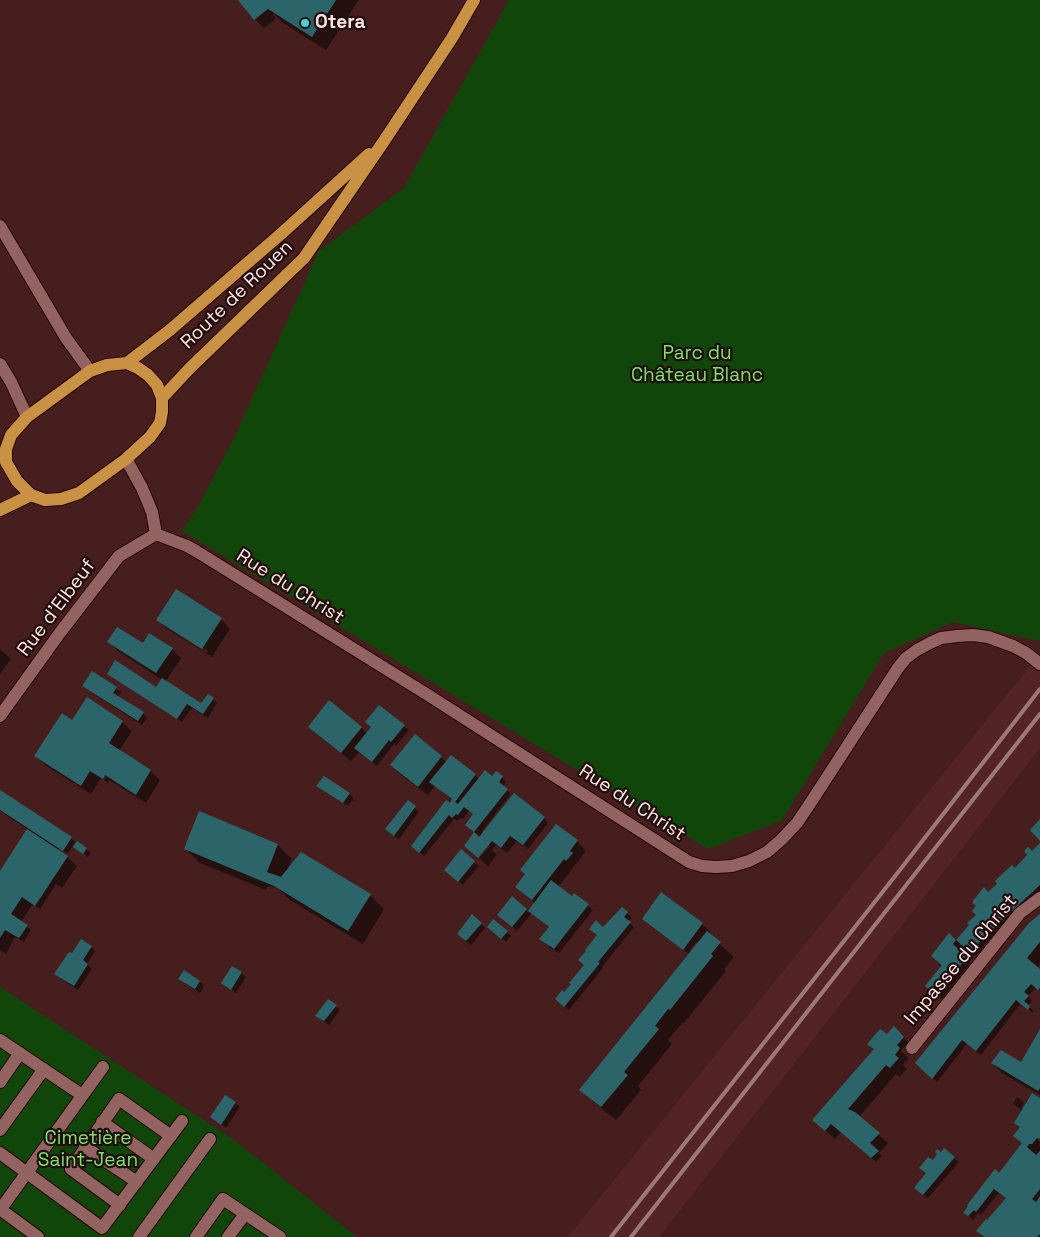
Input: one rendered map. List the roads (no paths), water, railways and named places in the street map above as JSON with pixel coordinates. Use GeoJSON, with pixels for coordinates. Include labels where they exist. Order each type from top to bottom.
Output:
{"type":"FeatureCollection","features":[{"type":"Feature","properties":{"kind":"main road","name":"Route de Rouen"},"geometry":{"type":"LineString","coordinates":[[162,398],[194,364],[304,258],[452,38],[474,0]]}},
{"type":"Feature","properties":{"kind":"main road","name":"Route de Rouen"},"geometry":{"type":"LineString","coordinates":[[126,363],[170,330],[384,141]]}},
{"type":"Feature","properties":{"kind":"main road"},"geometry":{"type":"LineString","coordinates":[[126,363],[148,375],[157,384],[162,398],[160,423],[150,437],[126,459],[79,493],[61,499],[44,500],[31,494],[3,464],[11,435],[27,417],[90,371],[107,365],[126,363]]}},
{"type":"Feature","properties":{"kind":"main road"},"geometry":{"type":"LineString","coordinates":[[0,510],[31,494]]}},
{"type":"Feature","properties":{"kind":"street"},"geometry":{"type":"LineString","coordinates":[[0,226],[66,338],[90,371]]}},
{"type":"Feature","properties":{"kind":"street"},"geometry":{"type":"LineString","coordinates":[[0,364],[11,382],[27,417]]}},
{"type":"Feature","properties":{"kind":"street"},"geometry":{"type":"LineString","coordinates":[[126,459],[139,482],[152,512],[156,534]]}},
{"type":"Feature","properties":{"kind":"street","name":"Rue du Christ"},"geometry":{"type":"LineString","coordinates":[[156,534],[196,551],[428,695],[689,862],[702,866],[732,866],[749,861],[767,852],[781,840],[797,823],[813,800],[898,668],[906,658],[930,642],[941,638],[957,636],[973,635],[988,637],[1002,641],[1026,653],[1038,662]]}},
{"type":"Feature","properties":{"kind":"street","name":"Rue d'Elbeuf"},"geometry":{"type":"LineString","coordinates":[[0,716],[59,634],[119,556],[156,534]]}},
{"type":"Feature","properties":{"kind":"street","name":"Impasse du Christ"},"geometry":{"type":"LineString","coordinates":[[912,1048],[1020,913],[1040,898]]}},
{"type":"Feature","properties":{"kind":"street"},"geometry":{"type":"LineString","coordinates":[[0,1040],[82,1095]]}},
{"type":"Feature","properties":{"kind":"street"},"geometry":{"type":"LineString","coordinates":[[0,1082],[20,1053]]}},
{"type":"Feature","properties":{"kind":"street"},"geometry":{"type":"LineString","coordinates":[[38,1237],[0,1209],[102,1067]]}},
{"type":"Feature","properties":{"kind":"street"},"geometry":{"type":"LineString","coordinates":[[0,1130],[44,1069]]}},
{"type":"Feature","properties":{"kind":"street"},"geometry":{"type":"LineString","coordinates":[[120,1205],[71,1169],[102,1122],[119,1099],[171,1136]]}},
{"type":"Feature","properties":{"kind":"street"},"geometry":{"type":"LineString","coordinates":[[0,1152],[102,1228],[182,1121]]}},
{"type":"Feature","properties":{"kind":"street"},"geometry":{"type":"LineString","coordinates":[[102,1122],[154,1159]]}},
{"type":"Feature","properties":{"kind":"street"},"geometry":{"type":"LineString","coordinates":[[139,1237],[210,1139]]}},
{"type":"Feature","properties":{"kind":"street"},"geometry":{"type":"LineString","coordinates":[[85,1147],[136,1182]]}},
{"type":"Feature","properties":{"kind":"street"},"geometry":{"type":"LineString","coordinates":[[196,1237],[223,1199],[245,1214],[264,1233],[280,1237]]}},
{"type":"Feature","properties":{"kind":"street"},"geometry":{"type":"LineString","coordinates":[[228,1237],[245,1214]]}},
{"type":"Feature","properties":{"kind":"railway"},"geometry":{"type":"LineString","coordinates":[[611,1237],[1040,689]]}},
{"type":"Feature","properties":{"kind":"railway"},"geometry":{"type":"LineString","coordinates":[[631,1237],[1040,714]]}},
{"type":"Feature","properties":{"kind":"place","name":"Otera"},"geometry":{"type":"Point","coordinates":[305,23]}},
{"type":"Feature","properties":{"kind":"park label","name":"Parc du Château Blanc"},"geometry":{"type":"Point","coordinates":[697,365]}},
{"type":"Feature","properties":{"kind":"park label","name":"Cimetière Saint-Jean"},"geometry":{"type":"Point","coordinates":[88,1150]}}]}
